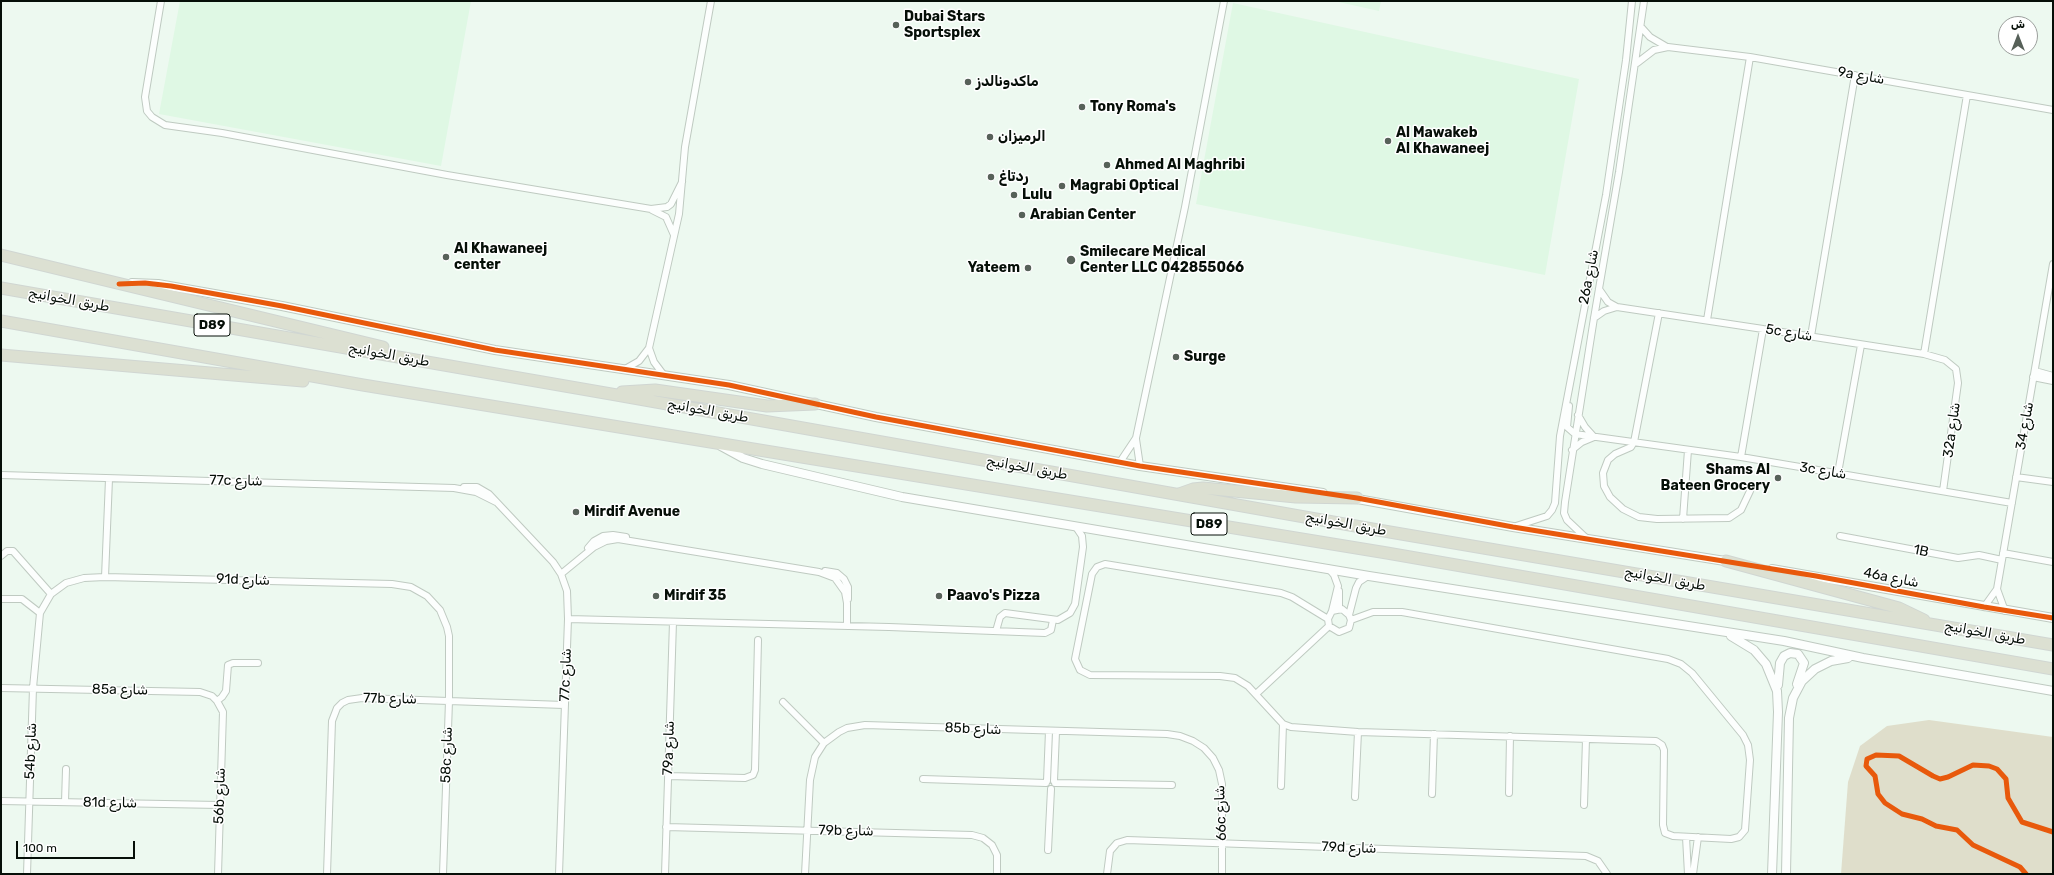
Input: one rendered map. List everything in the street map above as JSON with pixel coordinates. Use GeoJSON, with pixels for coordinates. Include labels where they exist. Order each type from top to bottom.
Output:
{"type":"FeatureCollection","features":[{"type":"Feature","properties":{"kind":"highway"},"geometry":{"type":"LineString","coordinates":[[1,255],[339,336],[384,348],[423,361]]}},
{"type":"Feature","properties":{"kind":"highway","name":"طريق الخوانيج"},"geometry":{"type":"LineString","coordinates":[[1,288],[1378,530],[2053,645]]}},
{"type":"Feature","properties":{"kind":"highway","name":"طريق الخوانيج"},"geometry":{"type":"LineString","coordinates":[[1,321],[363,385],[1394,554],[2053,669]]}},
{"type":"Feature","properties":{"kind":"highway"},"geometry":{"type":"LineString","coordinates":[[1,355],[182,372],[363,385]]}},
{"type":"Feature","properties":{"kind":"highway"},"geometry":{"type":"LineString","coordinates":[[611,394],[655,390],[767,406],[815,404]]}},
{"type":"Feature","properties":{"kind":"highway"},"geometry":{"type":"LineString","coordinates":[[1178,494],[1193,489],[1203,488],[1284,496],[1357,498]]}},
{"type":"Feature","properties":{"kind":"highway"},"geometry":{"type":"LineString","coordinates":[[1726,561],[1899,608],[1932,624]]}},
{"type":"Feature","properties":{"kind":"street"},"geometry":{"type":"LineString","coordinates":[[161,1],[144,97],[147,111],[152,117],[165,125],[222,133],[447,175],[651,209],[667,207],[671,204],[682,182]]}},
{"type":"Feature","properties":{"kind":"street"},"geometry":{"type":"LineString","coordinates":[[624,370],[639,361],[649,348],[674,235],[682,182],[685,147],[711,1]]}},
{"type":"Feature","properties":{"kind":"street"},"geometry":{"type":"LineString","coordinates":[[1140,466],[1136,438],[1185,207],[1224,1]]}},
{"type":"Feature","properties":{"kind":"street","name":"26a شارع"},"geometry":{"type":"LineString","coordinates":[[1513,527],[1547,516],[1554,507],[1560,436],[1606,195],[1632,1]]}},
{"type":"Feature","properties":{"kind":"street","name":"26a شارع"},"geometry":{"type":"LineString","coordinates":[[1587,540],[1573,527],[1564,513],[1572,450],[1636,64],[1644,1]]}},
{"type":"Feature","properties":{"kind":"street","name":"9a شارع"},"geometry":{"type":"LineString","coordinates":[[1641,27],[1656,42],[1668,48]]}},
{"type":"Feature","properties":{"kind":"street","name":"9a شارع"},"geometry":{"type":"LineString","coordinates":[[1636,64],[1641,58],[1654,50],[1668,48],[1750,57],[2053,110]]}},
{"type":"Feature","properties":{"kind":"street"},"geometry":{"type":"LineString","coordinates":[[1707,320],[1750,57]]}},
{"type":"Feature","properties":{"kind":"street"},"geometry":{"type":"LineString","coordinates":[[1811,336],[1855,75]]}},
{"type":"Feature","properties":{"kind":"street"},"geometry":{"type":"LineString","coordinates":[[1924,354],[1967,95]]}},
{"type":"Feature","properties":{"kind":"street"},"geometry":{"type":"LineString","coordinates":[[651,209],[666,217],[674,235]]}},
{"type":"Feature","properties":{"kind":"street","name":"شارع 34"},"geometry":{"type":"LineString","coordinates":[[1984,607],[1997,589],[2053,264]]}},
{"type":"Feature","properties":{"kind":"street","name":"46a شارع"},"geometry":{"type":"LineString","coordinates":[[119,284],[145,283],[171,286],[282,306],[467,345],[737,386],[815,404],[1140,466],[1357,498],[1587,540],[1726,561],[2004,611],[2053,618]]}},
{"type":"Feature","properties":{"kind":"street"},"geometry":{"type":"LineString","coordinates":[[1598,289],[1608,302],[1617,307]]}},
{"type":"Feature","properties":{"kind":"street"},"geometry":{"type":"LineString","coordinates":[[1594,318],[1604,311],[1617,307]]}},
{"type":"Feature","properties":{"kind":"street","name":"5c شارع"},"geometry":{"type":"LineString","coordinates":[[1617,307],[1924,354],[1945,360],[1956,369]]}},
{"type":"Feature","properties":{"kind":"street"},"geometry":{"type":"LineString","coordinates":[[1659,313],[1634,442],[1631,446],[1614,454],[1606,464],[1603,473],[1603,482],[1610,497],[1623,509],[1639,517],[1648,519],[1724,519],[1734,516],[1741,510],[1750,491]]}},
{"type":"Feature","properties":{"kind":"street"},"geometry":{"type":"LineString","coordinates":[[1740,457],[1764,329]]}},
{"type":"Feature","properties":{"kind":"street"},"geometry":{"type":"LineString","coordinates":[[1838,473],[1861,345]]}},
{"type":"Feature","properties":{"kind":"street"},"geometry":{"type":"LineString","coordinates":[[649,348],[654,362],[663,374]]}},
{"type":"Feature","properties":{"kind":"street","name":"32a شارع"},"geometry":{"type":"LineString","coordinates":[[1943,491],[1958,383],[1956,369]]}},
{"type":"Feature","properties":{"kind":"street"},"geometry":{"type":"LineString","coordinates":[[2034,374],[2053,376]]}},
{"type":"Feature","properties":{"kind":"street"},"geometry":{"type":"LineString","coordinates":[[2034,374],[2053,380]]}},
{"type":"Feature","properties":{"kind":"street"},"geometry":{"type":"LineString","coordinates":[[1568,390],[1567,424],[1569,430],[1575,434]]}},
{"type":"Feature","properties":{"kind":"street"},"geometry":{"type":"LineString","coordinates":[[1572,450],[1582,442],[1594,437],[1584,427],[1578,416]]}},
{"type":"Feature","properties":{"kind":"street","name":"3c شارع"},"geometry":{"type":"LineString","coordinates":[[1575,434],[1740,457],[2012,503]]}},
{"type":"Feature","properties":{"kind":"street"},"geometry":{"type":"LineString","coordinates":[[1120,462],[1136,438]]}},
{"type":"Feature","properties":{"kind":"street"},"geometry":{"type":"LineString","coordinates":[[717,443],[743,458],[772,467],[902,497],[1369,576],[1784,642],[1864,658],[2053,691]]}},
{"type":"Feature","properties":{"kind":"street"},"geometry":{"type":"LineString","coordinates":[[1683,519],[1688,450]]}},
{"type":"Feature","properties":{"kind":"street","name":"77c شارع"},"geometry":{"type":"LineString","coordinates":[[1,475],[454,488],[476,492],[496,502],[553,562],[561,574],[568,595],[558,874]]}},
{"type":"Feature","properties":{"kind":"street","name":"77c شارع"},"geometry":{"type":"LineString","coordinates":[[1,479],[18,475]]}},
{"type":"Feature","properties":{"kind":"street"},"geometry":{"type":"LineString","coordinates":[[2016,476],[2053,482]]}},
{"type":"Feature","properties":{"kind":"street"},"geometry":{"type":"LineString","coordinates":[[105,577],[108,479]]}},
{"type":"Feature","properties":{"kind":"street"},"geometry":{"type":"LineString","coordinates":[[996,631],[1000,617],[1005,613],[1053,620],[1067,616],[1074,604],[1083,547],[1082,536],[1076,526]]}},
{"type":"Feature","properties":{"kind":"street","name":"1B"},"geometry":{"type":"LineString","coordinates":[[1840,536],[1958,558],[1979,555],[2002,560]]}},
{"type":"Feature","properties":{"kind":"street"},"geometry":{"type":"LineString","coordinates":[[561,574],[582,556],[606,541],[618,539],[819,572],[833,572],[844,579],[849,591],[847,603],[847,626]]}},
{"type":"Feature","properties":{"kind":"street"},"geometry":{"type":"LineString","coordinates":[[1,556],[7,551],[13,551],[51,594]]}},
{"type":"Feature","properties":{"kind":"street"},"geometry":{"type":"LineString","coordinates":[[2003,553],[2053,562]]}},
{"type":"Feature","properties":{"kind":"street"},"geometry":{"type":"LineString","coordinates":[[1328,619],[1292,597],[1276,592],[1109,564],[1101,565],[1094,570],[1091,578],[1076,656],[1078,667],[1083,672],[1090,675],[1225,676],[1240,680],[1256,694],[1283,724],[1294,728],[1358,732],[1656,741],[1660,744],[1664,753],[1663,829],[1668,836],[1736,838],[1742,834],[1746,826],[1750,755],[1748,745],[1743,736],[1692,673],[1681,664],[1668,659],[1402,612],[1373,612],[1350,618]]}},
{"type":"Feature","properties":{"kind":"street"},"geometry":{"type":"LineString","coordinates":[[1328,568],[1336,578],[1340,597],[1336,610],[1328,619],[1329,626],[1335,632],[1342,632],[1349,628],[1357,585],[1362,579],[1369,576]]}},
{"type":"Feature","properties":{"kind":"street","name":"91d شارع"},"geometry":{"type":"LineString","coordinates":[[38,627],[40,612],[51,594],[58,588],[74,579],[105,577],[402,585],[419,591],[434,602],[444,618],[449,636]]}},
{"type":"Feature","properties":{"kind":"street","name":"شارع 34"},"geometry":{"type":"LineString","coordinates":[[1997,589],[2004,611]]}},
{"type":"Feature","properties":{"kind":"street"},"geometry":{"type":"LineString","coordinates":[[1,599],[22,599],[40,612]]}},
{"type":"Feature","properties":{"kind":"street"},"geometry":{"type":"LineString","coordinates":[[1336,610],[1345,610],[1350,618]]}},
{"type":"Feature","properties":{"kind":"street"},"geometry":{"type":"LineString","coordinates":[[568,619],[1048,633],[1051,630],[1053,620]]}},
{"type":"Feature","properties":{"kind":"street","name":"79a شارع"},"geometry":{"type":"LineString","coordinates":[[664,874],[673,622]]}},
{"type":"Feature","properties":{"kind":"street"},"geometry":{"type":"LineString","coordinates":[[1256,694],[1329,626]]}},
{"type":"Feature","properties":{"kind":"street","name":"54b شارع"},"geometry":{"type":"LineString","coordinates":[[27,874],[33,688],[38,627]]}},
{"type":"Feature","properties":{"kind":"street"},"geometry":{"type":"LineString","coordinates":[[1724,632],[1747,644],[1766,664],[1775,682],[1778,700]]}},
{"type":"Feature","properties":{"kind":"street","name":"58c شارع"},"geometry":{"type":"LineString","coordinates":[[443,874],[449,701],[449,636]]}},
{"type":"Feature","properties":{"kind":"street"},"geometry":{"type":"LineString","coordinates":[[668,776],[745,778],[753,775],[755,770],[758,640]]}},
{"type":"Feature","properties":{"kind":"street"},"geometry":{"type":"LineString","coordinates":[[1772,874],[1780,663],[1784,656],[1793,653],[1800,656],[1804,662],[1793,698],[1789,718],[1786,874]]}},
{"type":"Feature","properties":{"kind":"street"},"geometry":{"type":"LineString","coordinates":[[1793,698],[1802,681],[1823,664],[1839,659],[1864,658]]}},
{"type":"Feature","properties":{"kind":"street"},"geometry":{"type":"LineString","coordinates":[[217,700],[222,697],[226,691],[228,665],[231,663],[258,663]]}},
{"type":"Feature","properties":{"kind":"street","name":"85a شارع"},"geometry":{"type":"LineString","coordinates":[[1,688],[200,692],[206,693],[217,700]]}},
{"type":"Feature","properties":{"kind":"street","name":"77b شارع"},"geometry":{"type":"LineString","coordinates":[[327,874],[332,720],[337,708],[348,700],[355,698],[564,705]]}},
{"type":"Feature","properties":{"kind":"street","name":"56b شارع"},"geometry":{"type":"LineString","coordinates":[[217,700],[223,719],[219,804],[218,874]]}},
{"type":"Feature","properties":{"kind":"street"},"geometry":{"type":"LineString","coordinates":[[783,702],[824,743]]}},
{"type":"Feature","properties":{"kind":"street"},"geometry":{"type":"LineString","coordinates":[[1281,786],[1283,724]]}},
{"type":"Feature","properties":{"kind":"street","name":"85b شارع"},"geometry":{"type":"LineString","coordinates":[[805,874],[806,830],[810,780],[815,757],[824,743],[831,737],[847,728],[865,725],[1056,732],[1167,734]]}},
{"type":"Feature","properties":{"kind":"street"},"geometry":{"type":"LineString","coordinates":[[1049,731],[1051,782]]}},
{"type":"Feature","properties":{"kind":"street"},"geometry":{"type":"LineString","coordinates":[[1048,850],[1051,789],[1047,787],[1051,782],[1056,732]]}},
{"type":"Feature","properties":{"kind":"street"},"geometry":{"type":"LineString","coordinates":[[1355,796],[1358,732]]}},
{"type":"Feature","properties":{"kind":"street","name":"66c شارع"},"geometry":{"type":"LineString","coordinates":[[1167,734],[1180,736],[1193,741],[1204,748],[1213,758],[1219,770],[1222,784],[1222,874]]}},
{"type":"Feature","properties":{"kind":"street"},"geometry":{"type":"LineString","coordinates":[[1432,794],[1434,734]]}},
{"type":"Feature","properties":{"kind":"street"},"geometry":{"type":"LineString","coordinates":[[1509,793],[1510,736]]}},
{"type":"Feature","properties":{"kind":"street"},"geometry":{"type":"LineString","coordinates":[[1584,804],[1586,739]]}},
{"type":"Feature","properties":{"kind":"street"},"geometry":{"type":"LineString","coordinates":[[65,802],[66,768]]}},
{"type":"Feature","properties":{"kind":"street"},"geometry":{"type":"LineString","coordinates":[[923,779],[1172,786]]}},
{"type":"Feature","properties":{"kind":"street","name":"81d شارع"},"geometry":{"type":"LineString","coordinates":[[1,801],[219,804]]}},
{"type":"Feature","properties":{"kind":"street","name":"79b شارع"},"geometry":{"type":"LineString","coordinates":[[666,827],[978,836],[988,841],[995,850],[998,861],[997,874]]}},
{"type":"Feature","properties":{"kind":"street"},"geometry":{"type":"LineString","coordinates":[[1686,837],[1688,874]]}},
{"type":"Feature","properties":{"kind":"street"},"geometry":{"type":"LineString","coordinates":[[1693,874],[1698,837]]}},
{"type":"Feature","properties":{"kind":"street","name":"79d شارع"},"geometry":{"type":"LineString","coordinates":[[1108,874],[1110,851],[1122,841],[1223,843],[1586,856],[1598,861],[1607,874]]}},
{"type":"Feature","properties":{"kind":"shaded area"},"geometry":{"type":"Polygon","coordinates":[[[180,1],[471,1],[441,166],[159,114],[180,1]]]}},
{"type":"Feature","properties":{"kind":"shaded area"},"geometry":{"type":"Polygon","coordinates":[[[1334,1],[1381,1],[1379,11],[1334,1]]]}},
{"type":"Feature","properties":{"kind":"shaded area","name":"Al Mawakeb Al Khawaneej"},"geometry":{"type":"Polygon","coordinates":[[[1233,3],[1579,79],[1545,275],[1196,204],[1233,3]]]}},
{"type":"Feature","properties":{"kind":"shaded area"},"geometry":{"type":"Polygon","coordinates":[[[1929,720],[2053,737],[2053,874],[1841,874],[1848,782],[1860,746],[1887,726],[1929,720]]]}},
{"type":"Feature","properties":{"kind":"cycle path"},"geometry":{"type":"LineString","coordinates":[[119,284],[145,283],[171,286],[282,306],[495,350],[729,385],[876,417],[1140,466],[1357,498],[1513,527],[1816,576],[1984,607],[2053,618]]}},
{"type":"Feature","properties":{"kind":"cycle path"},"geometry":{"type":"LineString","coordinates":[[2026,874],[2020,867],[1973,845],[1957,830],[1936,826],[1922,819],[1902,814],[1885,803],[1878,794],[1875,776],[1866,766],[1867,759],[1876,755],[1899,756],[1940,779],[1948,777],[1973,765],[1989,766],[1997,769],[2006,779],[2008,798],[2022,822],[2053,832]]}},
{"type":"Feature","properties":{"kind":"place","name":"Dubai Stars Sportsplex"},"geometry":{"type":"Point","coordinates":[896,25]}},
{"type":"Feature","properties":{"kind":"place","name":"ماكدونالدز"},"geometry":{"type":"Point","coordinates":[968,82]}},
{"type":"Feature","properties":{"kind":"place","name":"Tony Roma's"},"geometry":{"type":"Point","coordinates":[1082,107]}},
{"type":"Feature","properties":{"kind":"place","name":"الرميزان"},"geometry":{"type":"Point","coordinates":[990,137]}},
{"type":"Feature","properties":{"kind":"place","name":"Al Mawakeb Al Khawaneej"},"geometry":{"type":"Point","coordinates":[1388,141]}},
{"type":"Feature","properties":{"kind":"place","name":"Ahmed Al Maghribi"},"geometry":{"type":"Point","coordinates":[1107,165]}},
{"type":"Feature","properties":{"kind":"place","name":"ردتاغ"},"geometry":{"type":"Point","coordinates":[991,177]}},
{"type":"Feature","properties":{"kind":"place","name":"Magrabi Optical"},"geometry":{"type":"Point","coordinates":[1062,186]}},
{"type":"Feature","properties":{"kind":"place","name":"Lulu"},"geometry":{"type":"Point","coordinates":[1014,195]}},
{"type":"Feature","properties":{"kind":"place","name":"Arabian Center"},"geometry":{"type":"Point","coordinates":[1022,215]}},
{"type":"Feature","properties":{"kind":"place","name":"Al Khawaneej center"},"geometry":{"type":"Point","coordinates":[446,257]}},
{"type":"Feature","properties":{"kind":"place","name":"Smilecare Medical Center LLC 042855066"},"geometry":{"type":"Point","coordinates":[1071,260]}},
{"type":"Feature","properties":{"kind":"place","name":"Yateem"},"geometry":{"type":"Point","coordinates":[1028,268]}},
{"type":"Feature","properties":{"kind":"place","name":"Surge"},"geometry":{"type":"Point","coordinates":[1176,357]}},
{"type":"Feature","properties":{"kind":"place","name":"Shams Al Bateen Grocery"},"geometry":{"type":"Point","coordinates":[1778,478]}},
{"type":"Feature","properties":{"kind":"place","name":"Mirdif Avenue"},"geometry":{"type":"Point","coordinates":[576,512]}},
{"type":"Feature","properties":{"kind":"place","name":"Mirdif 35"},"geometry":{"type":"Point","coordinates":[656,596]}},
{"type":"Feature","properties":{"kind":"place","name":"Paavo's Pizza"},"geometry":{"type":"Point","coordinates":[939,596]}}]}
